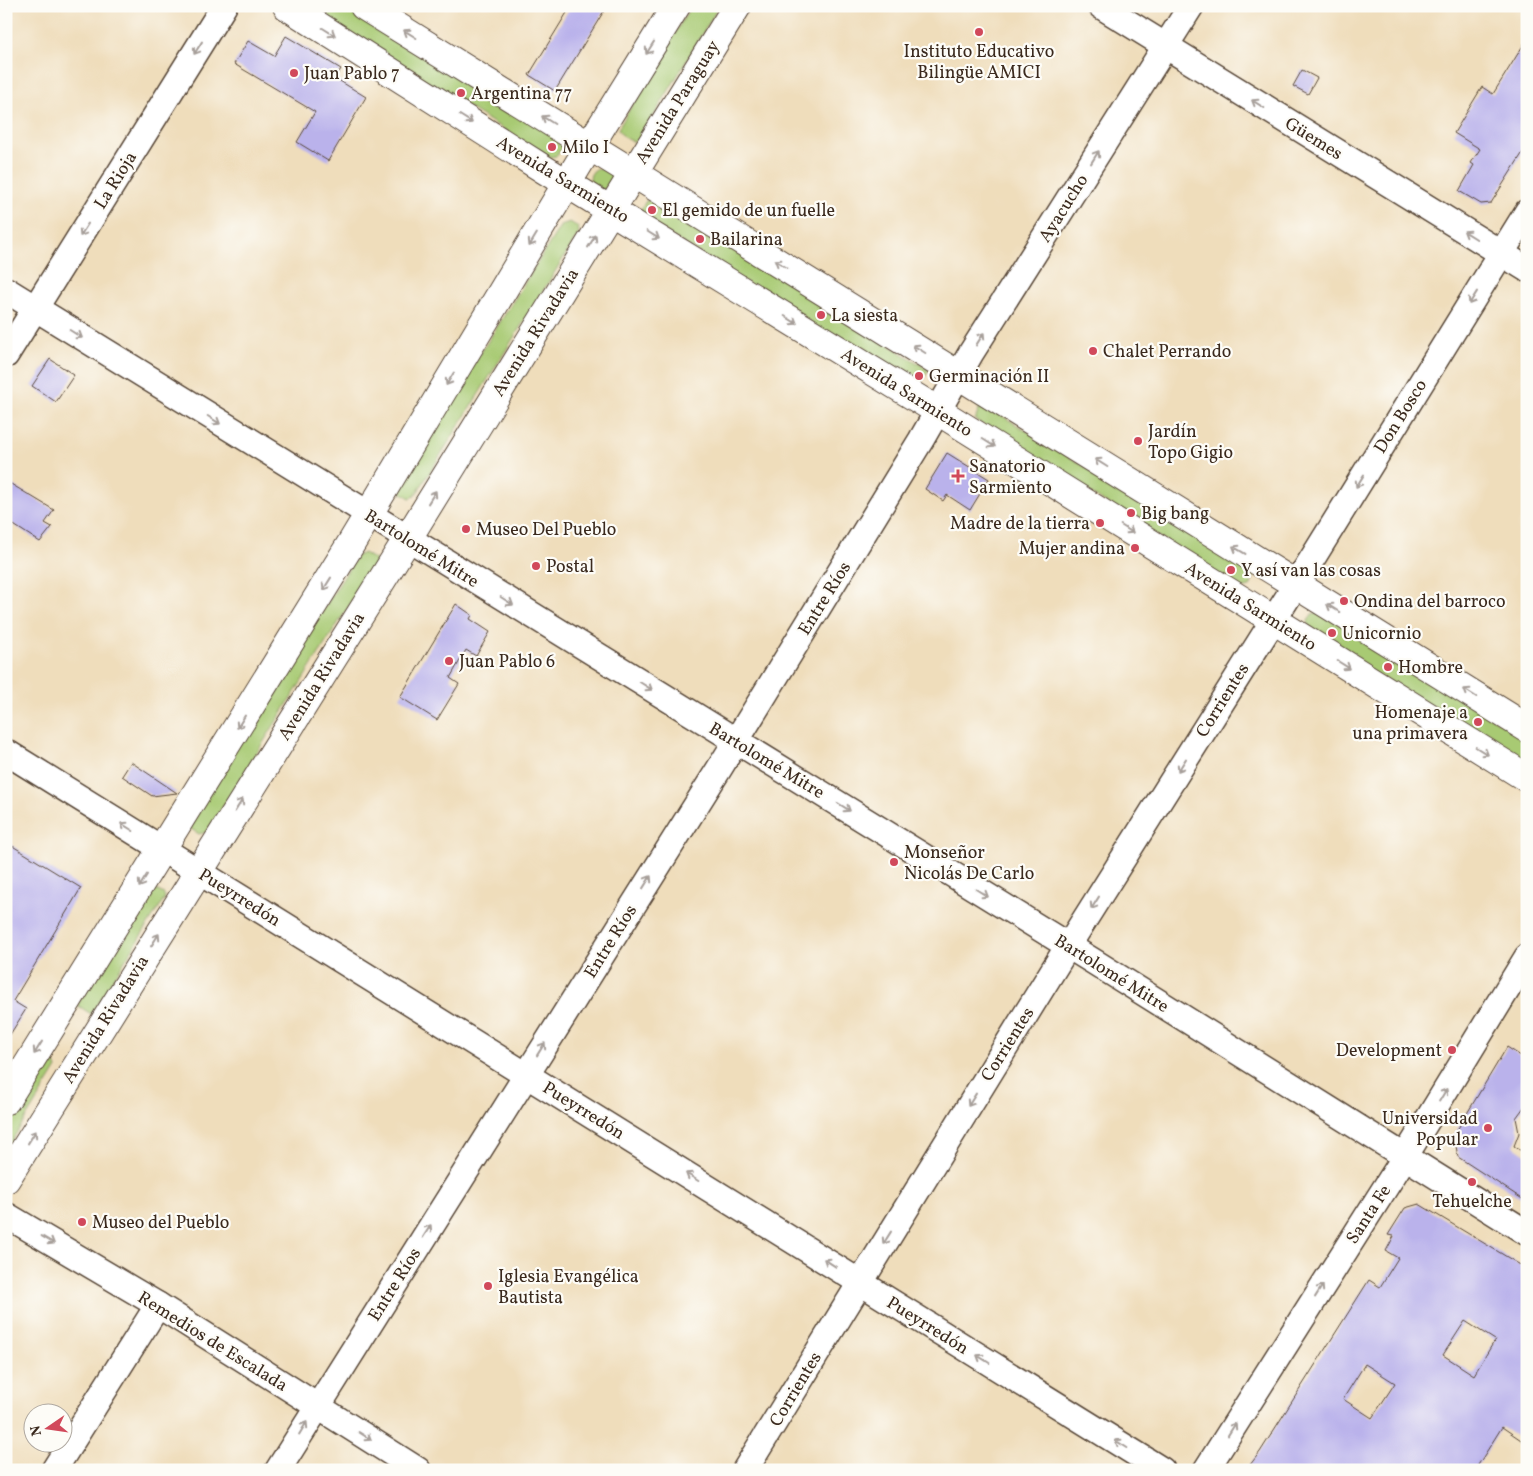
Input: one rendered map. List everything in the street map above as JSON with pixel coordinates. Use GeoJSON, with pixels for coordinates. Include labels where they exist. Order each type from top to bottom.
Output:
{"type":"FeatureCollection","features":[{"type":"Feature","properties":{"kind":"main road","name":"Avenida Sarmiento"},"geometry":{"type":"LineString","coordinates":[[288,6],[568,183],[1527,778]]}},
{"type":"Feature","properties":{"kind":"main road"},"geometry":{"type":"LineString","coordinates":[[364,6],[1527,728]]}},
{"type":"Feature","properties":{"kind":"main road"},"geometry":{"type":"LineString","coordinates":[[6,1100],[368,515],[590,145],[676,6]]}},
{"type":"Feature","properties":{"kind":"main road","name":"Avenida Paraguay"},"geometry":{"type":"LineString","coordinates":[[632,172],[737,6]]}},
{"type":"Feature","properties":{"kind":"main road","name":"Avenida Rivadavia"},"geometry":{"type":"LineString","coordinates":[[6,1179],[406,539],[611,209],[632,172]]}},
{"type":"Feature","properties":{"kind":"main road"},"geometry":{"type":"LineString","coordinates":[[52,1025],[87,1048]]}},
{"type":"Feature","properties":{"kind":"street","name":"La Rioja"},"geometry":{"type":"LineString","coordinates":[[6,355],[224,6]]}},
{"type":"Feature","properties":{"kind":"street","name":"Güemes"},"geometry":{"type":"LineString","coordinates":[[1101,6],[1527,270]]}},
{"type":"Feature","properties":{"kind":"street","name":"Ayacucho"},"geometry":{"type":"LineString","coordinates":[[938,411],[971,353],[1191,6]]}},
{"type":"Feature","properties":{"kind":"street","name":"Don Bosco"},"geometry":{"type":"LineString","coordinates":[[1273,620],[1527,212]]}},
{"type":"Feature","properties":{"kind":"street","name":"Bartolomé Mitre"},"geometry":{"type":"LineString","coordinates":[[6,290],[1527,1232]]}},
{"type":"Feature","properties":{"kind":"street","name":"Entre Ríos"},"geometry":{"type":"LineString","coordinates":[[278,1470],[317,1405],[736,741],[938,411]]}},
{"type":"Feature","properties":{"kind":"street","name":"Corrientes"},"geometry":{"type":"LineString","coordinates":[[745,1470],[1068,946],[1273,620]]}},
{"type":"Feature","properties":{"kind":"street","name":"Pueyrredón"},"geometry":{"type":"LineString","coordinates":[[6,752],[1162,1470]]}},
{"type":"Feature","properties":{"kind":"street","name":"Santa Fe"},"geometry":{"type":"LineString","coordinates":[[1206,1470],[1406,1156],[1527,957]]}},
{"type":"Feature","properties":{"kind":"street","name":"Remedios de Escalada"},"geometry":{"type":"LineString","coordinates":[[6,1215],[158,1305],[418,1470]]}},
{"type":"Feature","properties":{"kind":"street"},"geometry":{"type":"LineString","coordinates":[[54,1470],[158,1305]]}},
{"type":"Feature","properties":{"kind":"green space"},"geometry":{"type":"Polygon","coordinates":[[[306,6],[346,6],[560,140],[562,147],[557,156],[548,157],[306,6]]]}},
{"type":"Feature","properties":{"kind":"green space"},"geometry":{"type":"Polygon","coordinates":[[[691,6],[719,6],[638,142],[629,140],[618,129],[691,6]]]}},
{"type":"Feature","properties":{"kind":"green space"},"geometry":{"type":"Polygon","coordinates":[[[601,168],[609,171],[612,179],[609,187],[601,190],[593,187],[590,179],[593,171],[601,168]]]}},
{"type":"Feature","properties":{"kind":"green space"},"geometry":{"type":"Polygon","coordinates":[[[653,197],[929,370],[917,389],[643,218],[640,211],[646,201],[653,197]]]}},
{"type":"Feature","properties":{"kind":"green space"},"geometry":{"type":"Polygon","coordinates":[[[570,222],[578,227],[579,233],[415,496],[410,498],[399,491],[398,485],[561,225],[570,222]]]}},
{"type":"Feature","properties":{"kind":"green space"},"geometry":{"type":"Polygon","coordinates":[[[986,406],[1252,569],[1254,577],[1250,587],[1241,589],[975,420],[980,407],[986,406]]]}},
{"type":"Feature","properties":{"kind":"green space"},"geometry":{"type":"Polygon","coordinates":[[[364,553],[375,560],[374,566],[207,832],[199,834],[191,829],[191,820],[357,556],[364,553]]]}},
{"type":"Feature","properties":{"kind":"green space"},"geometry":{"type":"Polygon","coordinates":[[[1324,611],[1527,740],[1527,768],[1310,633],[1308,621],[1312,614],[1324,611]]]}},
{"type":"Feature","properties":{"kind":"green space"},"geometry":{"type":"Polygon","coordinates":[[[154,889],[164,894],[165,898],[91,1014],[77,1005],[154,889]]]}},
{"type":"Feature","properties":{"kind":"green space"},"geometry":{"type":"Polygon","coordinates":[[[45,1060],[55,1063],[57,1068],[6,1150],[6,1122],[45,1060]]]}},
{"type":"Feature","properties":{"kind":"building"},"geometry":{"type":"Polygon","coordinates":[[[571,6],[607,6],[555,91],[529,75],[571,6]]]}},
{"type":"Feature","properties":{"kind":"building","name":"Juan Pablo 7"},"geometry":{"type":"Polygon","coordinates":[[[286,36],[341,69],[335,78],[366,97],[328,161],[297,142],[315,112],[234,64],[248,41],[274,56],[286,36]]]}},
{"type":"Feature","properties":{"kind":"building"},"geometry":{"type":"Polygon","coordinates":[[[1527,39],[1527,146],[1491,203],[1481,204],[1459,191],[1474,165],[1471,163],[1480,149],[1454,133],[1482,87],[1493,94],[1527,39]]]}},
{"type":"Feature","properties":{"kind":"building"},"geometry":{"type":"Polygon","coordinates":[[[1302,70],[1317,78],[1308,94],[1293,86],[1302,70]]]}},
{"type":"Feature","properties":{"kind":"building"},"geometry":{"type":"Polygon","coordinates":[[[50,359],[74,375],[56,402],[32,386],[50,359]]]}},
{"type":"Feature","properties":{"kind":"building"},"geometry":{"type":"Polygon","coordinates":[[[947,453],[989,479],[970,510],[947,495],[943,501],[925,489],[947,453]]]}},
{"type":"Feature","properties":{"kind":"building"},"geometry":{"type":"Polygon","coordinates":[[[6,481],[54,510],[45,523],[52,527],[40,542],[6,520],[6,481]]]}},
{"type":"Feature","properties":{"kind":"building","name":"Juan Pablo 6"},"geometry":{"type":"Polygon","coordinates":[[[456,604],[472,615],[470,619],[490,632],[476,656],[466,650],[450,678],[459,684],[437,720],[400,697],[456,604]]]}},
{"type":"Feature","properties":{"kind":"building"},"geometry":{"type":"Polygon","coordinates":[[[131,762],[177,793],[152,796],[122,776],[131,762]]]}},
{"type":"Feature","properties":{"kind":"building"},"geometry":{"type":"Polygon","coordinates":[[[6,842],[81,888],[13,1001],[26,1009],[6,1041],[6,842]]]}},
{"type":"Feature","properties":{"kind":"building","name":"Universidad Popular"},"geometry":{"type":"Polygon","coordinates":[[[1507,1047],[1527,1060],[1527,1103],[1516,1118],[1519,1133],[1514,1146],[1527,1155],[1527,1202],[1458,1157],[1454,1135],[1507,1047]]]}},
{"type":"Feature","properties":{"kind":"building"},"geometry":{"type":"Polygon","coordinates":[[[1419,1204],[1527,1269],[1527,1444],[1502,1427],[1475,1470],[1246,1470],[1260,1452],[1369,1280],[1380,1287],[1398,1258],[1386,1251],[1394,1236],[1388,1235],[1405,1208],[1419,1204]],[[1465,1321],[1443,1355],[1474,1375],[1495,1340],[1465,1321]],[[1365,1364],[1343,1399],[1372,1418],[1395,1383],[1365,1364]]]}},
{"type":"Feature","properties":{"kind":"place","name":"Instituto Educativo Bilingüe AMICI"},"geometry":{"type":"Point","coordinates":[979,32]}},
{"type":"Feature","properties":{"kind":"place","name":"Juan Pablo 7"},"geometry":{"type":"Point","coordinates":[294,73]}},
{"type":"Feature","properties":{"kind":"place","name":"Argentina 77"},"geometry":{"type":"Point","coordinates":[461,93]}},
{"type":"Feature","properties":{"kind":"place","name":"Milo I"},"geometry":{"type":"Point","coordinates":[552,147]}},
{"type":"Feature","properties":{"kind":"place","name":"El gemido de un fuelle"},"geometry":{"type":"Point","coordinates":[652,210]}},
{"type":"Feature","properties":{"kind":"place","name":"Bailarina"},"geometry":{"type":"Point","coordinates":[700,239]}},
{"type":"Feature","properties":{"kind":"place","name":"La siesta"},"geometry":{"type":"Point","coordinates":[821,315]}},
{"type":"Feature","properties":{"kind":"place","name":"Chalet Perrando"},"geometry":{"type":"Point","coordinates":[1093,351]}},
{"type":"Feature","properties":{"kind":"place","name":"Germinación II"},"geometry":{"type":"Point","coordinates":[919,376]}},
{"type":"Feature","properties":{"kind":"place","name":"Jardín Topo Gigio"},"geometry":{"type":"Point","coordinates":[1138,441]}},
{"type":"Feature","properties":{"kind":"place","name":"Sanatorio Sarmiento"},"geometry":{"type":"Point","coordinates":[958,476]}},
{"type":"Feature","properties":{"kind":"place","name":"Big bang"},"geometry":{"type":"Point","coordinates":[1131,513]}},
{"type":"Feature","properties":{"kind":"place","name":"Madre de la tierra"},"geometry":{"type":"Point","coordinates":[1100,523]}},
{"type":"Feature","properties":{"kind":"place","name":"Museo Del Pueblo"},"geometry":{"type":"Point","coordinates":[466,529]}},
{"type":"Feature","properties":{"kind":"place","name":"Mujer andina"},"geometry":{"type":"Point","coordinates":[1135,548]}},
{"type":"Feature","properties":{"kind":"place","name":"Postal"},"geometry":{"type":"Point","coordinates":[536,566]}},
{"type":"Feature","properties":{"kind":"place","name":"Y así van las cosas"},"geometry":{"type":"Point","coordinates":[1231,570]}},
{"type":"Feature","properties":{"kind":"place","name":"Ondina del barroco"},"geometry":{"type":"Point","coordinates":[1344,601]}},
{"type":"Feature","properties":{"kind":"place","name":"Unicornio"},"geometry":{"type":"Point","coordinates":[1332,633]}},
{"type":"Feature","properties":{"kind":"place","name":"Juan Pablo 6"},"geometry":{"type":"Point","coordinates":[449,661]}},
{"type":"Feature","properties":{"kind":"place","name":"Hombre"},"geometry":{"type":"Point","coordinates":[1388,667]}},
{"type":"Feature","properties":{"kind":"place","name":"Homenaje a una primavera"},"geometry":{"type":"Point","coordinates":[1478,722]}},
{"type":"Feature","properties":{"kind":"place","name":"Monseñor Nicolás De Carlo"},"geometry":{"type":"Point","coordinates":[894,862]}},
{"type":"Feature","properties":{"kind":"place","name":"Development"},"geometry":{"type":"Point","coordinates":[1452,1050]}},
{"type":"Feature","properties":{"kind":"place","name":"Universidad Popular"},"geometry":{"type":"Point","coordinates":[1488,1128]}},
{"type":"Feature","properties":{"kind":"place","name":"Tehuelche"},"geometry":{"type":"Point","coordinates":[1472,1182]}},
{"type":"Feature","properties":{"kind":"place","name":"Museo del Pueblo"},"geometry":{"type":"Point","coordinates":[82,1222]}},
{"type":"Feature","properties":{"kind":"place","name":"Iglesia Evangélica Bautista"},"geometry":{"type":"Point","coordinates":[488,1286]}}]}
